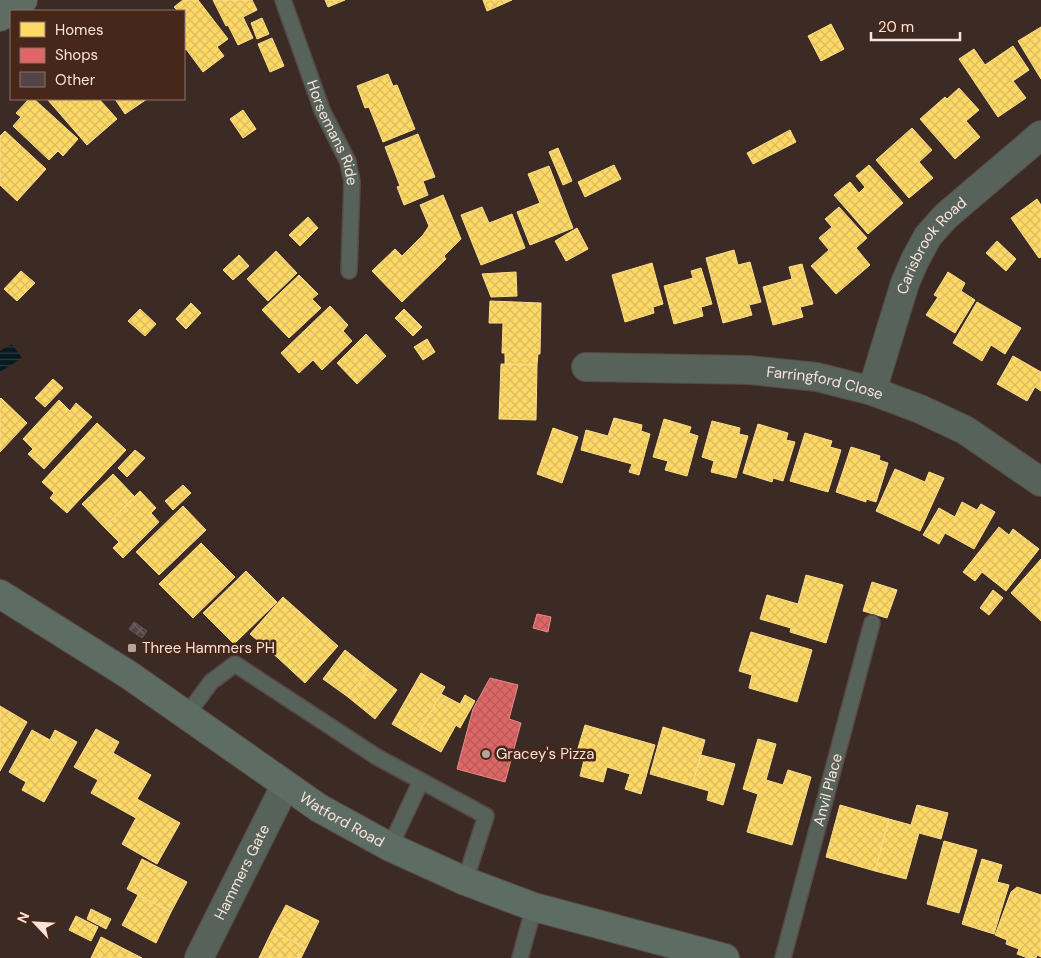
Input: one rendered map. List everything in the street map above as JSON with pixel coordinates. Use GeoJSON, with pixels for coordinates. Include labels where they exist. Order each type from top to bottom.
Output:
{"type":"FeatureCollection","features":[{"type":"Feature","properties":{"kind":"main road"},"geometry":{"type":"LineString","coordinates":[[0,17],[24,0]]}},
{"type":"Feature","properties":{"kind":"main road","name":"Watford Road"},"geometry":{"type":"LineString","coordinates":[[0,594],[129,675],[285,786],[333,817],[390,847],[465,882],[534,907],[725,958]]}},
{"type":"Feature","properties":{"kind":"street","name":"Carisbrook Road"},"geometry":{"type":"LineString","coordinates":[[872,391],[906,283],[915,260],[928,236],[946,216],[1041,135]]}},
{"type":"Feature","properties":{"kind":"street","name":"Farringford Close"},"geometry":{"type":"LineString","coordinates":[[586,366],[749,370],[817,377],[872,391],[920,409],[965,430],[1041,482]]}},
{"type":"Feature","properties":{"kind":"street","name":"Hammers Gate"},"geometry":{"type":"LineString","coordinates":[[199,958],[285,786]]}},
{"type":"Feature","properties":{"kind":"lane","name":"Horsemans Ride"},"geometry":{"type":"LineString","coordinates":[[283,0],[322,110],[348,162],[352,182],[349,271]]}},
{"type":"Feature","properties":{"kind":"lane","name":"Anvil Place"},"geometry":{"type":"LineString","coordinates":[[783,958],[872,623]]}},
{"type":"Feature","properties":{"kind":"lane"},"geometry":{"type":"LineString","coordinates":[[186,716],[211,682],[235,664],[377,757],[486,816],[465,882]]}},
{"type":"Feature","properties":{"kind":"lane"},"geometry":{"type":"LineString","coordinates":[[390,847],[421,781]]}},
{"type":"Feature","properties":{"kind":"lane"},"geometry":{"type":"LineString","coordinates":[[520,958],[534,907]]}},
{"type":"Feature","properties":{"kind":"water"},"geometry":{"type":"Polygon","coordinates":[[[12,344],[22,358],[0,372],[0,351],[12,344]]]}},
{"type":"Feature","properties":{"kind":"building: Homes"},"geometry":{"type":"Polygon","coordinates":[[[183,0],[198,0],[228,39],[217,47],[224,56],[203,72],[185,50],[185,10],[177,10],[174,7],[183,0]]]}},
{"type":"Feature","properties":{"kind":"building: Homes"},"geometry":{"type":"Polygon","coordinates":[[[213,0],[252,0],[257,10],[243,17],[253,38],[238,45],[213,0]]]}},
{"type":"Feature","properties":{"kind":"building: Homes"},"geometry":{"type":"Polygon","coordinates":[[[325,0],[345,0],[328,7],[325,0]]]}},
{"type":"Feature","properties":{"kind":"building: Homes"},"geometry":{"type":"Polygon","coordinates":[[[483,0],[512,0],[487,11],[483,0]]]}},
{"type":"Feature","properties":{"kind":"building: Homes"},"geometry":{"type":"Polygon","coordinates":[[[262,18],[269,34],[257,39],[251,23],[262,18]]]}},
{"type":"Feature","properties":{"kind":"building: Homes"},"geometry":{"type":"Polygon","coordinates":[[[831,24],[844,49],[821,61],[808,36],[831,24]]]}},
{"type":"Feature","properties":{"kind":"building: Homes"},"geometry":{"type":"Polygon","coordinates":[[[1041,27],[1041,79],[1018,41],[1041,27]]]}},
{"type":"Feature","properties":{"kind":"building: Homes"},"geometry":{"type":"Polygon","coordinates":[[[272,38],[284,66],[270,72],[258,44],[272,38]]]}},
{"type":"Feature","properties":{"kind":"building: Homes"},"geometry":{"type":"Polygon","coordinates":[[[1013,46],[1029,70],[1013,81],[1026,98],[998,117],[959,59],[974,49],[985,65],[1013,46]]]}},
{"type":"Feature","properties":{"kind":"building: Homes"},"geometry":{"type":"Polygon","coordinates":[[[388,74],[393,86],[397,85],[415,129],[383,142],[369,107],[365,108],[357,86],[388,74]]]}},
{"type":"Feature","properties":{"kind":"building: Homes"},"geometry":{"type":"Polygon","coordinates":[[[959,88],[979,110],[966,121],[980,137],[955,159],[920,119],[945,97],[947,99],[959,88]]]}},
{"type":"Feature","properties":{"kind":"building: Homes"},"geometry":{"type":"Polygon","coordinates":[[[28,100],[35,100],[78,139],[63,156],[58,151],[49,160],[13,126],[21,117],[16,113],[28,100]]]}},
{"type":"Feature","properties":{"kind":"building: Homes"},"geometry":{"type":"Polygon","coordinates":[[[48,100],[100,100],[117,119],[87,145],[48,100]]]}},
{"type":"Feature","properties":{"kind":"building: Homes"},"geometry":{"type":"Polygon","coordinates":[[[116,100],[146,100],[125,114],[116,100]]]}},
{"type":"Feature","properties":{"kind":"building: Homes"},"geometry":{"type":"Polygon","coordinates":[[[243,110],[256,129],[243,138],[230,119],[243,110]]]}},
{"type":"Feature","properties":{"kind":"building: Homes"},"geometry":{"type":"Polygon","coordinates":[[[912,128],[932,150],[919,162],[933,178],[909,198],[876,160],[912,128]]]}},
{"type":"Feature","properties":{"kind":"building: Homes"},"geometry":{"type":"Polygon","coordinates":[[[790,130],[796,142],[753,164],[747,153],[790,130]]]}},
{"type":"Feature","properties":{"kind":"building: Homes"},"geometry":{"type":"Polygon","coordinates":[[[5,131],[46,169],[17,201],[0,185],[0,136],[5,131]]]}},
{"type":"Feature","properties":{"kind":"building: Homes"},"geometry":{"type":"Polygon","coordinates":[[[418,134],[435,177],[423,181],[428,195],[404,205],[397,187],[400,186],[385,147],[418,134]]]}},
{"type":"Feature","properties":{"kind":"building: Homes"},"geometry":{"type":"Polygon","coordinates":[[[558,148],[572,181],[563,185],[549,152],[558,148]]]}},
{"type":"Feature","properties":{"kind":"building: Homes"},"geometry":{"type":"Polygon","coordinates":[[[614,165],[621,179],[585,197],[578,182],[614,165]]]}},
{"type":"Feature","properties":{"kind":"building: Homes"},"geometry":{"type":"Polygon","coordinates":[[[869,165],[903,203],[868,234],[834,195],[850,182],[859,193],[865,187],[856,176],[869,165]]]}},
{"type":"Feature","properties":{"kind":"building: Homes"},"geometry":{"type":"Polygon","coordinates":[[[549,166],[573,228],[530,245],[517,212],[540,203],[528,174],[549,166]]]}},
{"type":"Feature","properties":{"kind":"building: Homes"},"geometry":{"type":"Polygon","coordinates":[[[443,195],[461,239],[444,256],[446,259],[402,302],[372,271],[395,249],[402,256],[423,235],[429,226],[420,205],[443,195]]]}},
{"type":"Feature","properties":{"kind":"building: Homes"},"geometry":{"type":"Polygon","coordinates":[[[1037,199],[1041,205],[1041,257],[1039,258],[1011,218],[1037,199]]]}},
{"type":"Feature","properties":{"kind":"building: Homes"},"geometry":{"type":"Polygon","coordinates":[[[482,207],[489,223],[512,214],[525,248],[481,265],[461,215],[482,207]]]}},
{"type":"Feature","properties":{"kind":"building: Homes"},"geometry":{"type":"Polygon","coordinates":[[[839,207],[867,238],[856,248],[870,265],[836,294],[811,266],[829,250],[819,238],[832,227],[825,219],[839,207]]]}},
{"type":"Feature","properties":{"kind":"building: Homes"},"geometry":{"type":"Polygon","coordinates":[[[308,217],[318,228],[300,246],[289,235],[308,217]]]}},
{"type":"Feature","properties":{"kind":"building: Homes"},"geometry":{"type":"Polygon","coordinates":[[[577,228],[588,249],[566,261],[555,241],[577,228]]]}},
{"type":"Feature","properties":{"kind":"building: Homes"},"geometry":{"type":"Polygon","coordinates":[[[997,241],[1016,259],[1006,271],[986,253],[997,241]]]}},
{"type":"Feature","properties":{"kind":"building: Homes"},"geometry":{"type":"Polygon","coordinates":[[[734,250],[738,265],[750,262],[761,302],[749,305],[752,315],[723,323],[706,258],[734,250]]]}},
{"type":"Feature","properties":{"kind":"building: Homes"},"geometry":{"type":"Polygon","coordinates":[[[276,251],[297,273],[268,301],[247,279],[276,251]]]}},
{"type":"Feature","properties":{"kind":"building: Homes"},"geometry":{"type":"Polygon","coordinates":[[[239,255],[249,266],[233,280],[223,270],[239,255]]]}},
{"type":"Feature","properties":{"kind":"building: Homes"},"geometry":{"type":"Polygon","coordinates":[[[652,263],[663,304],[653,307],[654,313],[625,322],[612,275],[652,263]]]}},
{"type":"Feature","properties":{"kind":"building: Homes"},"geometry":{"type":"Polygon","coordinates":[[[802,264],[813,304],[800,307],[803,317],[773,325],[763,287],[792,279],[789,267],[802,264]]]}},
{"type":"Feature","properties":{"kind":"building: Homes"},"geometry":{"type":"Polygon","coordinates":[[[701,268],[712,304],[701,307],[703,316],[674,324],[664,286],[693,278],[691,271],[701,268]]]}},
{"type":"Feature","properties":{"kind":"building: Homes"},"geometry":{"type":"Polygon","coordinates":[[[21,271],[35,283],[17,301],[4,289],[21,271]]]}},
{"type":"Feature","properties":{"kind":"building: Homes"},"geometry":{"type":"Polygon","coordinates":[[[516,272],[517,296],[491,297],[482,274],[516,272]]]}},
{"type":"Feature","properties":{"kind":"building: Homes"},"geometry":{"type":"Polygon","coordinates":[[[948,272],[965,283],[961,291],[975,300],[955,333],[926,315],[938,297],[934,295],[948,272]]]}},
{"type":"Feature","properties":{"kind":"building: Homes"},"geometry":{"type":"Polygon","coordinates":[[[299,275],[318,294],[312,299],[321,308],[289,338],[262,310],[299,275]]]}},
{"type":"Feature","properties":{"kind":"building: Homes"},"geometry":{"type":"Polygon","coordinates":[[[490,301],[541,303],[540,354],[538,354],[537,365],[505,364],[505,353],[502,353],[503,323],[489,323],[490,301]]]}},
{"type":"Feature","properties":{"kind":"building: Homes"},"geometry":{"type":"Polygon","coordinates":[[[977,302],[1021,328],[1005,354],[991,345],[982,361],[953,343],[977,302]]]}},
{"type":"Feature","properties":{"kind":"building: Homes"},"geometry":{"type":"Polygon","coordinates":[[[191,303],[201,313],[186,329],[176,319],[191,303]]]}},
{"type":"Feature","properties":{"kind":"building: Homes"},"geometry":{"type":"Polygon","coordinates":[[[330,306],[348,325],[343,331],[352,341],[322,370],[313,360],[299,373],[281,353],[330,306]]]}},
{"type":"Feature","properties":{"kind":"building: Homes"},"geometry":{"type":"Polygon","coordinates":[[[140,309],[156,324],[145,336],[128,321],[140,309]]]}},
{"type":"Feature","properties":{"kind":"building: Homes"},"geometry":{"type":"Polygon","coordinates":[[[404,309],[422,327],[413,336],[395,318],[404,309]]]}},
{"type":"Feature","properties":{"kind":"building: Homes"},"geometry":{"type":"Polygon","coordinates":[[[366,334],[386,356],[357,384],[337,363],[366,334]]]}},
{"type":"Feature","properties":{"kind":"building: Homes"},"geometry":{"type":"Polygon","coordinates":[[[427,339],[435,352],[423,360],[414,347],[427,339]]]}},
{"type":"Feature","properties":{"kind":"building: Homes"},"geometry":{"type":"Polygon","coordinates":[[[1013,356],[1041,372],[1041,391],[1035,387],[1027,401],[997,384],[1013,356]]]}},
{"type":"Feature","properties":{"kind":"building: Homes"},"geometry":{"type":"Polygon","coordinates":[[[501,364],[537,365],[536,420],[499,419],[501,364]]]}},
{"type":"Feature","properties":{"kind":"building: Homes"},"geometry":{"type":"Polygon","coordinates":[[[53,379],[63,388],[45,407],[35,398],[53,379]]]}},
{"type":"Feature","properties":{"kind":"building: Homes"},"geometry":{"type":"Polygon","coordinates":[[[0,399],[27,423],[0,452],[0,399]]]}},
{"type":"Feature","properties":{"kind":"building: Homes"},"geometry":{"type":"Polygon","coordinates":[[[59,400],[70,411],[76,403],[92,417],[44,469],[28,454],[33,449],[23,439],[59,400]]]}},
{"type":"Feature","properties":{"kind":"building: Homes"},"geometry":{"type":"Polygon","coordinates":[[[614,418],[642,425],[641,431],[650,434],[639,475],[629,472],[632,464],[581,450],[586,430],[608,436],[614,418]]]}},
{"type":"Feature","properties":{"kind":"building: Homes"},"geometry":{"type":"Polygon","coordinates":[[[664,419],[691,427],[689,433],[698,436],[687,476],[665,470],[668,461],[653,457],[664,419]]]}},
{"type":"Feature","properties":{"kind":"building: Homes"},"geometry":{"type":"Polygon","coordinates":[[[712,421],[740,428],[739,434],[748,436],[736,478],[711,472],[714,461],[702,457],[712,421]]]}},
{"type":"Feature","properties":{"kind":"building: Homes"},"geometry":{"type":"Polygon","coordinates":[[[97,423],[126,450],[67,513],[50,498],[54,493],[42,482],[97,423]]]}},
{"type":"Feature","properties":{"kind":"building: Homes"},"geometry":{"type":"Polygon","coordinates":[[[758,424],[788,433],[786,440],[795,442],[783,481],[773,478],[772,482],[743,473],[758,424]]]}},
{"type":"Feature","properties":{"kind":"building: Homes"},"geometry":{"type":"Polygon","coordinates":[[[553,428],[578,437],[562,483],[537,474],[553,428]]]}},
{"type":"Feature","properties":{"kind":"building: Homes"},"geometry":{"type":"Polygon","coordinates":[[[805,433],[832,441],[830,447],[841,450],[828,492],[790,481],[805,433]]]}},
{"type":"Feature","properties":{"kind":"building: Homes"},"geometry":{"type":"Polygon","coordinates":[[[851,447],[880,456],[879,460],[888,463],[876,502],[866,499],[866,502],[836,492],[851,447]]]}},
{"type":"Feature","properties":{"kind":"building: Homes"},"geometry":{"type":"Polygon","coordinates":[[[135,450],[145,458],[127,477],[118,468],[135,450]]]}},
{"type":"Feature","properties":{"kind":"building: Homes"},"geometry":{"type":"Polygon","coordinates":[[[895,469],[925,482],[929,472],[944,478],[920,531],[876,511],[895,469]]]}},
{"type":"Feature","properties":{"kind":"building: Homes"},"geometry":{"type":"Polygon","coordinates":[[[113,474],[135,497],[104,527],[82,504],[113,474]]]}},
{"type":"Feature","properties":{"kind":"building: Homes"},"geometry":{"type":"Polygon","coordinates":[[[183,485],[191,493],[173,510],[165,501],[183,485]]]}},
{"type":"Feature","properties":{"kind":"building: Homes"},"geometry":{"type":"Polygon","coordinates":[[[140,491],[156,508],[151,513],[159,522],[123,558],[113,548],[119,542],[104,527],[140,491]]]}},
{"type":"Feature","properties":{"kind":"building: Homes"},"geometry":{"type":"Polygon","coordinates":[[[962,502],[977,510],[981,504],[995,512],[974,549],[945,533],[939,544],[923,535],[939,508],[955,517],[962,502]]]}},
{"type":"Feature","properties":{"kind":"building: Homes"},"geometry":{"type":"Polygon","coordinates":[[[183,506],[206,530],[159,575],[136,552],[183,506]]]}},
{"type":"Feature","properties":{"kind":"building: Homes"},"geometry":{"type":"Polygon","coordinates":[[[999,527],[1009,535],[1013,529],[1039,549],[1006,591],[982,572],[975,581],[963,572],[999,527]]]}},
{"type":"Feature","properties":{"kind":"building: Homes"},"geometry":{"type":"Polygon","coordinates":[[[201,543],[235,577],[193,618],[159,584],[201,543]]]}},
{"type":"Feature","properties":{"kind":"building: Homes"},"geometry":{"type":"Polygon","coordinates":[[[1041,559],[1041,621],[1011,593],[1041,559]]]}},
{"type":"Feature","properties":{"kind":"building: Homes"},"geometry":{"type":"Polygon","coordinates":[[[246,571],[277,602],[234,644],[203,613],[246,571]]]}},
{"type":"Feature","properties":{"kind":"building: Homes"},"geometry":{"type":"Polygon","coordinates":[[[806,575],[843,585],[826,643],[790,632],[791,628],[760,619],[767,595],[798,604],[806,575]]]}},
{"type":"Feature","properties":{"kind":"building: Homes"},"geometry":{"type":"Polygon","coordinates":[[[872,582],[897,590],[887,618],[863,611],[872,582]]]}},
{"type":"Feature","properties":{"kind":"building: Homes"},"geometry":{"type":"Polygon","coordinates":[[[993,590],[1003,598],[989,615],[980,608],[993,590]]]}},
{"type":"Feature","properties":{"kind":"building: Homes"},"geometry":{"type":"Polygon","coordinates":[[[283,597],[310,621],[278,658],[250,634],[283,597]]]}},
{"type":"Feature","properties":{"kind":"building: Homes"},"geometry":{"type":"Polygon","coordinates":[[[310,621],[338,646],[305,683],[278,658],[310,621]]]}},
{"type":"Feature","properties":{"kind":"building: Homes"},"geometry":{"type":"Polygon","coordinates":[[[751,632],[812,650],[797,702],[749,688],[752,675],[739,671],[751,632]]]}},
{"type":"Feature","properties":{"kind":"building: Homes"},"geometry":{"type":"Polygon","coordinates":[[[345,650],[369,669],[348,697],[323,679],[345,650]]]}},
{"type":"Feature","properties":{"kind":"building: Homes"},"geometry":{"type":"Polygon","coordinates":[[[369,669],[397,690],[375,719],[348,697],[369,669]]]}},
{"type":"Feature","properties":{"kind":"building: Homes"},"geometry":{"type":"Polygon","coordinates":[[[421,673],[445,687],[416,738],[392,724],[421,673]]]}},
{"type":"Feature","properties":{"kind":"building: Homes"},"geometry":{"type":"Polygon","coordinates":[[[441,694],[460,704],[465,695],[475,701],[460,728],[456,725],[441,752],[416,738],[441,694]]]}},
{"type":"Feature","properties":{"kind":"building: Homes"},"geometry":{"type":"Polygon","coordinates":[[[0,706],[27,722],[0,771],[0,706]]]}},
{"type":"Feature","properties":{"kind":"building: Homes"},"geometry":{"type":"Polygon","coordinates":[[[585,725],[655,745],[641,794],[625,789],[630,774],[607,767],[603,782],[580,776],[584,760],[575,758],[585,725]]]}},
{"type":"Feature","properties":{"kind":"building: Homes"},"geometry":{"type":"Polygon","coordinates":[[[663,727],[705,740],[692,786],[650,774],[663,727]]]}},
{"type":"Feature","properties":{"kind":"building: Homes"},"geometry":{"type":"Polygon","coordinates":[[[96,729],[119,742],[113,753],[151,775],[137,799],[180,823],[157,864],[122,844],[136,818],[91,793],[98,780],[74,767],[96,729]]]}},
{"type":"Feature","properties":{"kind":"building: Homes"},"geometry":{"type":"Polygon","coordinates":[[[32,730],[50,740],[55,730],[77,742],[44,802],[22,790],[26,782],[9,772],[32,730]]]}},
{"type":"Feature","properties":{"kind":"building: Homes"},"geometry":{"type":"Polygon","coordinates":[[[758,739],[776,744],[766,780],[783,785],[788,770],[811,777],[792,845],[747,832],[758,794],[743,789],[758,739]]]}},
{"type":"Feature","properties":{"kind":"building: Homes"},"geometry":{"type":"Polygon","coordinates":[[[701,755],[735,764],[723,805],[707,800],[709,791],[692,786],[701,755]]]}},
{"type":"Feature","properties":{"kind":"building: Homes"},"geometry":{"type":"Polygon","coordinates":[[[840,805],[889,819],[875,871],[826,857],[840,805]]]}},
{"type":"Feature","properties":{"kind":"building: Homes"},"geometry":{"type":"Polygon","coordinates":[[[917,805],[948,813],[941,839],[919,833],[906,879],[875,871],[889,819],[911,825],[917,805]]]}},
{"type":"Feature","properties":{"kind":"building: Homes"},"geometry":{"type":"Polygon","coordinates":[[[944,841],[977,850],[959,913],[927,904],[944,841]]]}},
{"type":"Feature","properties":{"kind":"building: Homes"},"geometry":{"type":"Polygon","coordinates":[[[142,859],[187,882],[171,912],[127,889],[142,859]]]}},
{"type":"Feature","properties":{"kind":"building: Homes"},"geometry":{"type":"Polygon","coordinates":[[[982,859],[1002,865],[997,882],[1009,885],[994,934],[962,924],[982,859]]]}},
{"type":"Feature","properties":{"kind":"building: Homes"},"geometry":{"type":"Polygon","coordinates":[[[1017,887],[1041,895],[1041,957],[1037,955],[1036,958],[1028,958],[1017,954],[1019,949],[1006,944],[1007,940],[995,935],[1011,892],[1017,887]]]}},
{"type":"Feature","properties":{"kind":"building: Homes"},"geometry":{"type":"Polygon","coordinates":[[[138,895],[171,912],[156,943],[122,925],[138,895]]]}},
{"type":"Feature","properties":{"kind":"building: Homes"},"geometry":{"type":"Polygon","coordinates":[[[286,905],[319,921],[306,948],[272,931],[286,905]]]}},
{"type":"Feature","properties":{"kind":"building: Homes"},"geometry":{"type":"Polygon","coordinates":[[[91,909],[111,919],[106,929],[87,919],[91,909]]]}},
{"type":"Feature","properties":{"kind":"building: Homes"},"geometry":{"type":"Polygon","coordinates":[[[76,916],[98,927],[91,941],[69,930],[76,916]]]}},
{"type":"Feature","properties":{"kind":"building: Homes"},"geometry":{"type":"Polygon","coordinates":[[[272,931],[306,948],[301,958],[259,958],[272,931]]]}},
{"type":"Feature","properties":{"kind":"building: Homes"},"geometry":{"type":"Polygon","coordinates":[[[101,937],[142,958],[91,958],[101,937]]]}},
{"type":"Feature","properties":{"kind":"building: Shops"},"geometry":{"type":"Polygon","coordinates":[[[537,614],[551,617],[548,632],[533,628],[537,614]]]}},
{"type":"Feature","properties":{"kind":"building: Shops"},"geometry":{"type":"Polygon","coordinates":[[[490,678],[518,685],[509,719],[521,723],[505,782],[457,769],[473,709],[490,678]]]}},
{"type":"Feature","properties":{"kind":"building: Other"},"geometry":{"type":"Polygon","coordinates":[[[134,622],[147,631],[142,638],[129,629],[134,622]]]}},
{"type":"Feature","properties":{"kind":"place","name":"Three Hammers PH"},"geometry":{"type":"Point","coordinates":[132,648]}},
{"type":"Feature","properties":{"kind":"place","name":"Gracey's Pizza"},"geometry":{"type":"Point","coordinates":[486,754]}}]}
